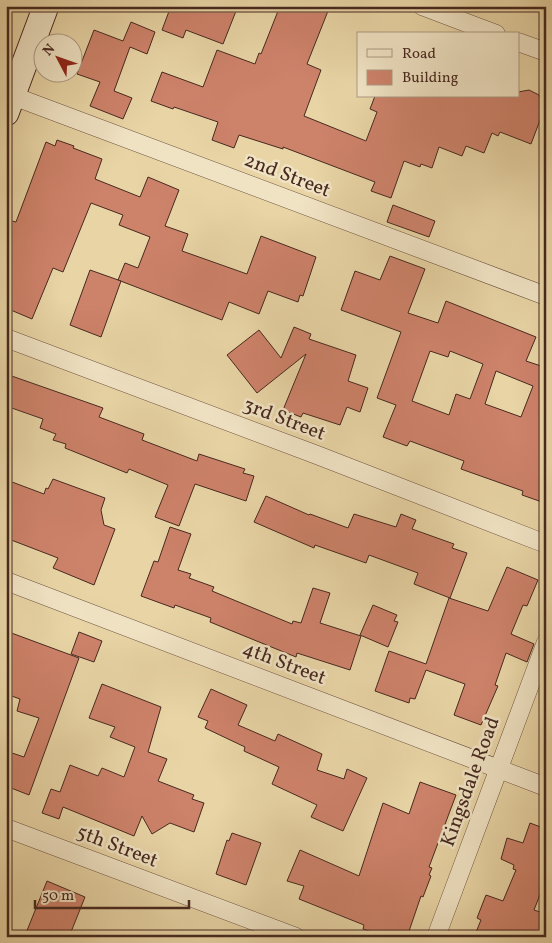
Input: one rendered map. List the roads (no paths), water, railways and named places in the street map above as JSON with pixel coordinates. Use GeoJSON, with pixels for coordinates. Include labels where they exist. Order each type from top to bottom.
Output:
{"type":"FeatureCollection","features":[{"type":"Feature","properties":{"kind":"main road"},"geometry":{"type":"LineString","coordinates":[[9,105],[46,6]]}},
{"type":"Feature","properties":{"kind":"street"},"geometry":{"type":"LineString","coordinates":[[422,6],[491,32]]}},
{"type":"Feature","properties":{"kind":"street"},"geometry":{"type":"LineString","coordinates":[[520,43],[546,52]]}},
{"type":"Feature","properties":{"kind":"street","name":"2nd Street"},"geometry":{"type":"LineString","coordinates":[[9,105],[546,296]]}},
{"type":"Feature","properties":{"kind":"street","name":"3rd Street"},"geometry":{"type":"LineString","coordinates":[[6,338],[316,454],[546,544]]}},
{"type":"Feature","properties":{"kind":"street","name":"4th Street"},"geometry":{"type":"LineString","coordinates":[[6,581],[546,787]]}},
{"type":"Feature","properties":{"kind":"street","name":"Kingsdale Road"},"geometry":{"type":"LineString","coordinates":[[436,937],[546,642]]}},
{"type":"Feature","properties":{"kind":"street","name":"5th Street"},"geometry":{"type":"LineString","coordinates":[[6,828],[296,937]]}}]}
